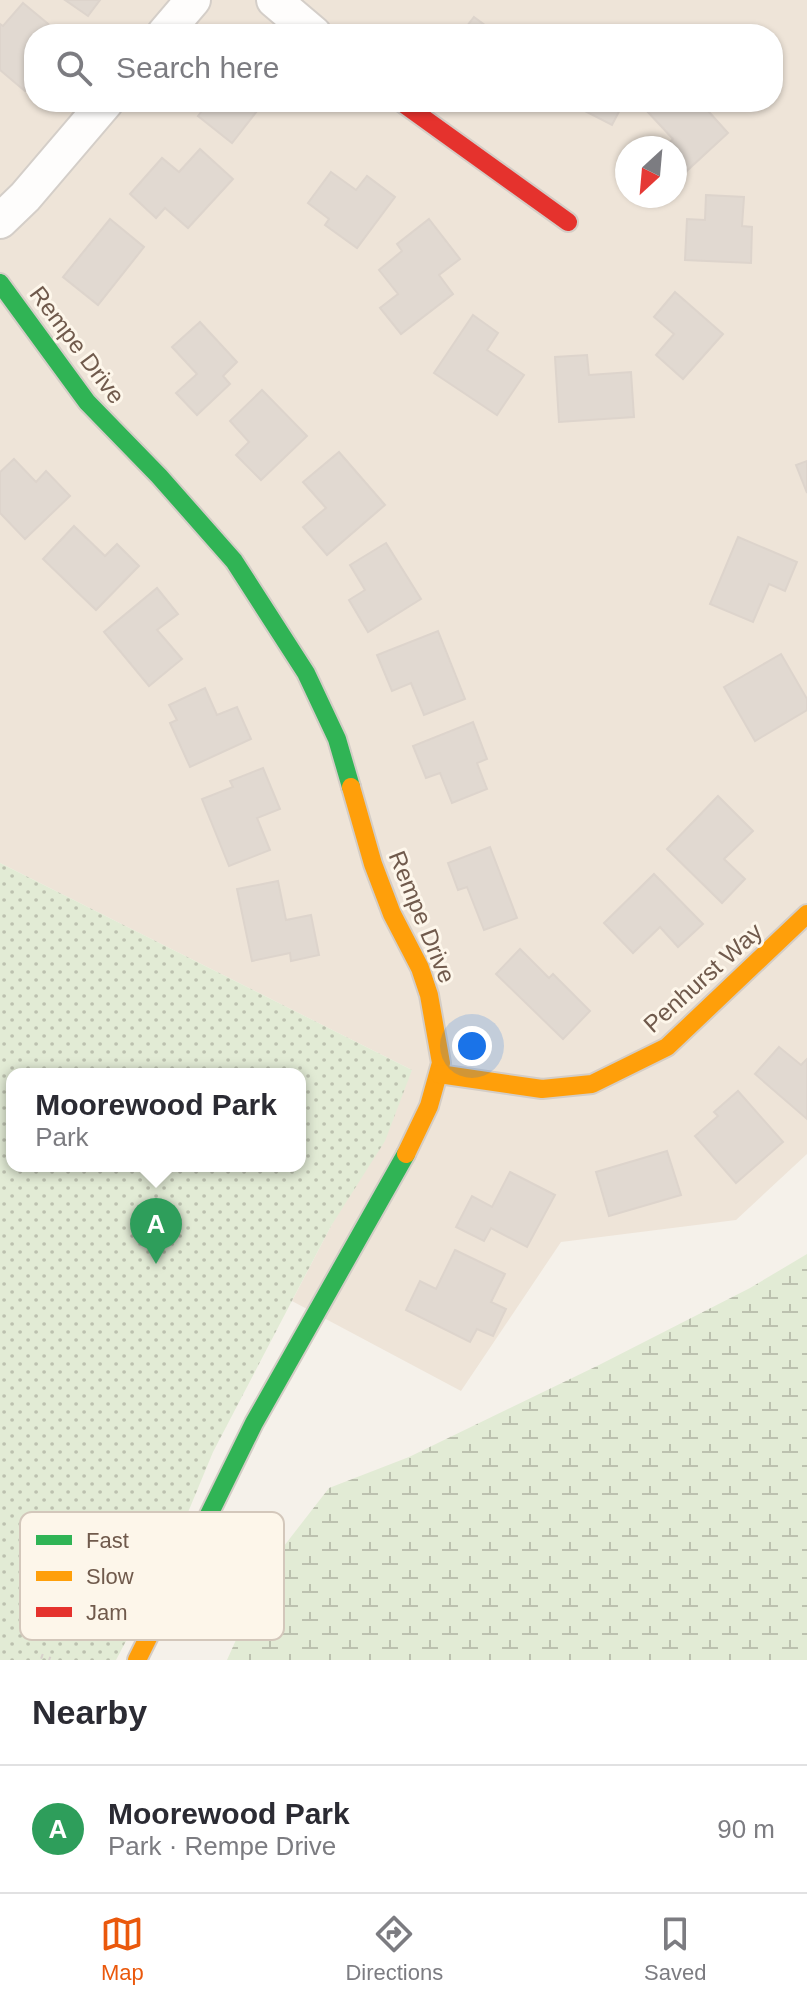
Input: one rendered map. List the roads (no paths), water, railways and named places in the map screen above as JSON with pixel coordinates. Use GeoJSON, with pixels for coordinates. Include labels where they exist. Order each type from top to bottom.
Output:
{"type":"FeatureCollection","features":[{"type":"Feature","properties":{"kind":"street"},"geometry":{"type":"LineString","coordinates":[[173,24],[193,0]]}},
{"type":"Feature","properties":{"kind":"street"},"geometry":{"type":"LineString","coordinates":[[274,0],[302,24]]}},
{"type":"Feature","properties":{"kind":"street"},"geometry":{"type":"LineString","coordinates":[[0,221],[25,197],[97,112]]}},
{"type":"Feature","properties":{"kind":"street"},"geometry":{"type":"LineString","coordinates":[[415,112],[568,222]]}},
{"type":"Feature","properties":{"kind":"street","name":"Rempe Drive"},"geometry":{"type":"LineString","coordinates":[[0,283],[87,402],[159,476],[234,561],[306,673],[337,739],[373,864],[392,914],[420,968],[429,995],[441,1063],[429,1106],[404,1157],[254,1423],[208,1512]]}},
{"type":"Feature","properties":{"kind":"street","name":"Penhurst Way"},"geometry":{"type":"LineString","coordinates":[[439,1074],[542,1089],[592,1084],[667,1047],[807,914]]}},
{"type":"Feature","properties":{"kind":"street","name":"Rempe Drive"},"geometry":{"type":"LineString","coordinates":[[137,1660],[146,1640]]}},
{"type":"Feature","properties":{"kind":"place","name":"Moorewood Park"},"geometry":{"type":"Point","coordinates":[156,1264]}}]}
